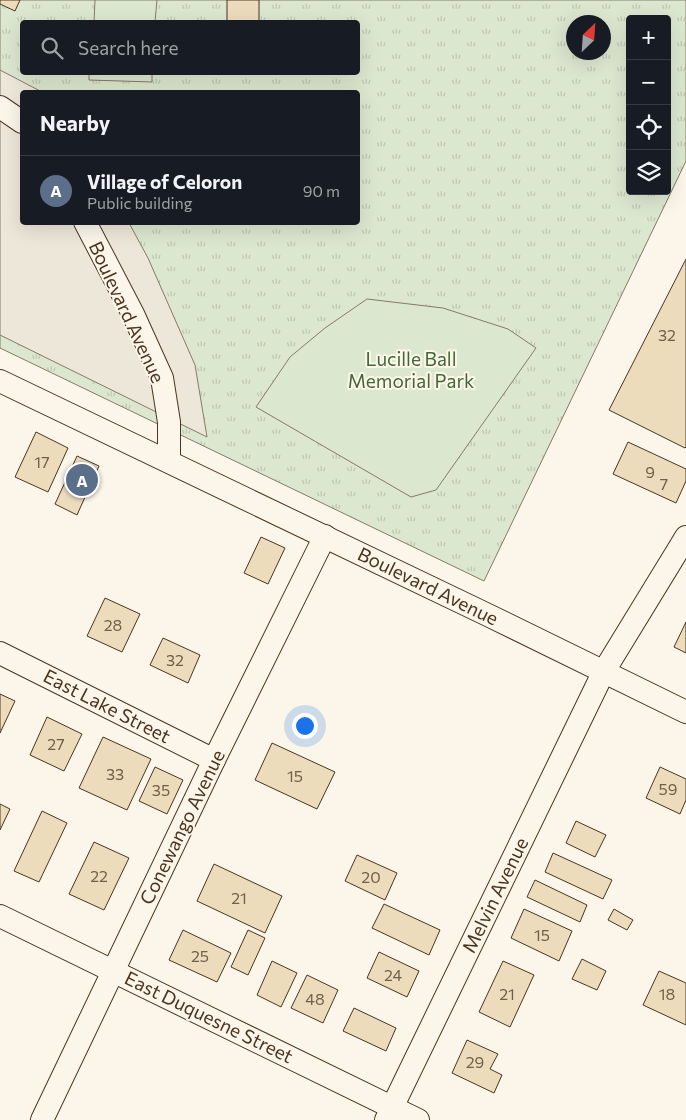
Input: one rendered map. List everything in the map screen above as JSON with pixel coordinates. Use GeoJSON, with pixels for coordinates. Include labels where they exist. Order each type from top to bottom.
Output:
{"type":"FeatureCollection","features":[{"type":"Feature","properties":{"kind":"street"},"geometry":{"type":"LineString","coordinates":[[0,107],[20,121]]}},
{"type":"Feature","properties":{"kind":"street","name":"Boulevard Avenue"},"geometry":{"type":"LineString","coordinates":[[87,225],[133,314],[162,378],[169,422],[169,461]]}},
{"type":"Feature","properties":{"kind":"street","name":"Boulevard Avenue"},"geometry":{"type":"LineString","coordinates":[[0,381],[325,536],[686,712]]}},
{"type":"Feature","properties":{"kind":"street","name":"Conewango Avenue"},"geometry":{"type":"LineString","coordinates":[[42,1120],[214,760],[325,536]]}},
{"type":"Feature","properties":{"kind":"street","name":"Melvin Avenue"},"geometry":{"type":"LineString","coordinates":[[389,1114],[604,671],[686,537]]}},
{"type":"Feature","properties":{"kind":"street","name":"East Lake Street"},"geometry":{"type":"LineString","coordinates":[[0,653],[214,760]]}},
{"type":"Feature","properties":{"kind":"street","name":"East Duquesne Street"},"geometry":{"type":"LineString","coordinates":[[0,916],[113,969],[389,1114],[418,1120]]}},
{"type":"Feature","properties":{"kind":"green space","name":"Lucille Ball Memorial Park"},"geometry":{"type":"Polygon","coordinates":[[[0,0],[686,0],[686,161],[671,192],[671,15],[626,15],[626,195],[670,195],[484,581],[0,348],[0,0]]]}},
{"type":"Feature","properties":{"kind":"green space"},"geometry":{"type":"Polygon","coordinates":[[[95,0],[157,0],[155,20],[94,20],[95,0]]]}},
{"type":"Feature","properties":{"kind":"green space"},"geometry":{"type":"Polygon","coordinates":[[[89,75],[152,75],[152,82],[89,80],[89,75]]]}},
{"type":"Feature","properties":{"kind":"green space"},"geometry":{"type":"Polygon","coordinates":[[[367,299],[443,308],[508,329],[536,348],[436,490],[411,497],[256,407],[290,357],[325,328],[367,299]]]}},
{"type":"Feature","properties":{"kind":"shaded area"},"geometry":{"type":"Polygon","coordinates":[[[0,70],[38,90],[20,90],[20,225],[130,225],[148,258],[195,365],[207,437],[0,335],[0,70]]]}},
{"type":"Feature","properties":{"kind":"building"},"geometry":{"type":"Polygon","coordinates":[[[0,0],[20,0],[15,11],[0,4],[0,0]]]}},
{"type":"Feature","properties":{"kind":"building"},"geometry":{"type":"Polygon","coordinates":[[[227,0],[259,0],[259,20],[227,20],[227,0]]]}},
{"type":"Feature","properties":{"kind":"building"},"geometry":{"type":"Polygon","coordinates":[[[686,259],[686,447],[685,448],[609,410],[686,259]]]}},
{"type":"Feature","properties":{"kind":"building"},"geometry":{"type":"Polygon","coordinates":[[[36,432],[68,448],[48,492],[15,477],[36,432]]]}},
{"type":"Feature","properties":{"kind":"building"},"geometry":{"type":"Polygon","coordinates":[[[628,442],[686,469],[686,481],[676,503],[613,474],[628,442]]]}},
{"type":"Feature","properties":{"kind":"building"},"geometry":{"type":"Polygon","coordinates":[[[77,456],[99,466],[77,515],[55,504],[77,456]]]}},
{"type":"Feature","properties":{"kind":"building"},"geometry":{"type":"Polygon","coordinates":[[[261,537],[285,548],[268,584],[244,573],[261,537]]]}},
{"type":"Feature","properties":{"kind":"building"},"geometry":{"type":"Polygon","coordinates":[[[105,598],[140,614],[122,652],[87,636],[105,598]]]}},
{"type":"Feature","properties":{"kind":"building"},"geometry":{"type":"Polygon","coordinates":[[[686,622],[686,653],[674,647],[686,622]]]}},
{"type":"Feature","properties":{"kind":"building"},"geometry":{"type":"Polygon","coordinates":[[[163,638],[200,655],[188,683],[150,665],[163,638]]]}},
{"type":"Feature","properties":{"kind":"building"},"geometry":{"type":"Polygon","coordinates":[[[0,694],[15,701],[0,733],[0,694]]]}},
{"type":"Feature","properties":{"kind":"building"},"geometry":{"type":"Polygon","coordinates":[[[47,717],[82,734],[64,771],[30,755],[47,717]]]}},
{"type":"Feature","properties":{"kind":"building"},"geometry":{"type":"Polygon","coordinates":[[[103,737],[151,759],[127,810],[79,788],[103,737]]]}},
{"type":"Feature","properties":{"kind":"building"},"geometry":{"type":"Polygon","coordinates":[[[272,743],[335,772],[317,809],[255,780],[272,743]]]}},
{"type":"Feature","properties":{"kind":"building"},"geometry":{"type":"Polygon","coordinates":[[[155,767],[183,780],[167,814],[139,801],[155,767]]]}},
{"type":"Feature","properties":{"kind":"building"},"geometry":{"type":"Polygon","coordinates":[[[660,767],[686,779],[686,800],[680,814],[646,798],[660,767]]]}},
{"type":"Feature","properties":{"kind":"building"},"geometry":{"type":"Polygon","coordinates":[[[0,804],[10,809],[0,830],[0,804]]]}},
{"type":"Feature","properties":{"kind":"building"},"geometry":{"type":"Polygon","coordinates":[[[42,811],[67,823],[39,882],[14,871],[42,811]]]}},
{"type":"Feature","properties":{"kind":"building"},"geometry":{"type":"Polygon","coordinates":[[[576,821],[606,835],[595,857],[566,843],[576,821]]]}},
{"type":"Feature","properties":{"kind":"building"},"geometry":{"type":"Polygon","coordinates":[[[94,842],[129,858],[104,910],[69,894],[94,842]]]}},
{"type":"Feature","properties":{"kind":"building"},"geometry":{"type":"Polygon","coordinates":[[[553,853],[612,880],[603,899],[545,872],[553,853]]]}},
{"type":"Feature","properties":{"kind":"building"},"geometry":{"type":"Polygon","coordinates":[[[357,855],[397,873],[385,900],[345,881],[357,855]]]}},
{"type":"Feature","properties":{"kind":"building"},"geometry":{"type":"Polygon","coordinates":[[[214,864],[282,896],[265,933],[197,901],[214,864]]]}},
{"type":"Feature","properties":{"kind":"building"},"geometry":{"type":"Polygon","coordinates":[[[535,880],[587,905],[580,922],[527,897],[535,880]]]}},
{"type":"Feature","properties":{"kind":"building"},"geometry":{"type":"Polygon","coordinates":[[[384,904],[440,930],[429,955],[372,928],[384,904]]]}},
{"type":"Feature","properties":{"kind":"building"},"geometry":{"type":"Polygon","coordinates":[[[524,909],[572,931],[559,961],[511,938],[524,909]]]}},
{"type":"Feature","properties":{"kind":"building"},"geometry":{"type":"Polygon","coordinates":[[[614,909],[633,920],[627,930],[608,920],[614,909]]]}},
{"type":"Feature","properties":{"kind":"building"},"geometry":{"type":"Polygon","coordinates":[[[183,930],[231,953],[217,982],[169,960],[183,930]]]}},
{"type":"Feature","properties":{"kind":"building"},"geometry":{"type":"Polygon","coordinates":[[[248,930],[265,938],[248,975],[231,967],[248,930]]]}},
{"type":"Feature","properties":{"kind":"building"},"geometry":{"type":"Polygon","coordinates":[[[379,952],[419,971],[407,997],[367,978],[379,952]]]}},
{"type":"Feature","properties":{"kind":"building"},"geometry":{"type":"Polygon","coordinates":[[[582,959],[606,971],[597,990],[572,979],[582,959]]]}},
{"type":"Feature","properties":{"kind":"building"},"geometry":{"type":"Polygon","coordinates":[[[272,961],[297,973],[281,1007],[257,995],[272,961]]]}},
{"type":"Feature","properties":{"kind":"building"},"geometry":{"type":"Polygon","coordinates":[[[503,961],[534,975],[510,1027],[479,1012],[503,961]]]}},
{"type":"Feature","properties":{"kind":"building"},"geometry":{"type":"Polygon","coordinates":[[[659,971],[686,983],[686,1025],[643,1005],[659,971]]]}},
{"type":"Feature","properties":{"kind":"building"},"geometry":{"type":"Polygon","coordinates":[[[307,975],[338,990],[323,1023],[291,1008],[307,975]]]}},
{"type":"Feature","properties":{"kind":"building"},"geometry":{"type":"Polygon","coordinates":[[[354,1008],[396,1028],[386,1051],[343,1031],[354,1008]]]}},
{"type":"Feature","properties":{"kind":"building"},"geometry":{"type":"Polygon","coordinates":[[[467,1040],[498,1054],[490,1069],[502,1075],[494,1093],[452,1073],[467,1040]]]}},
{"type":"Feature","properties":{"kind":"place","name":"Village of Celoron"},"geometry":{"type":"Point","coordinates":[82,480]}}]}
